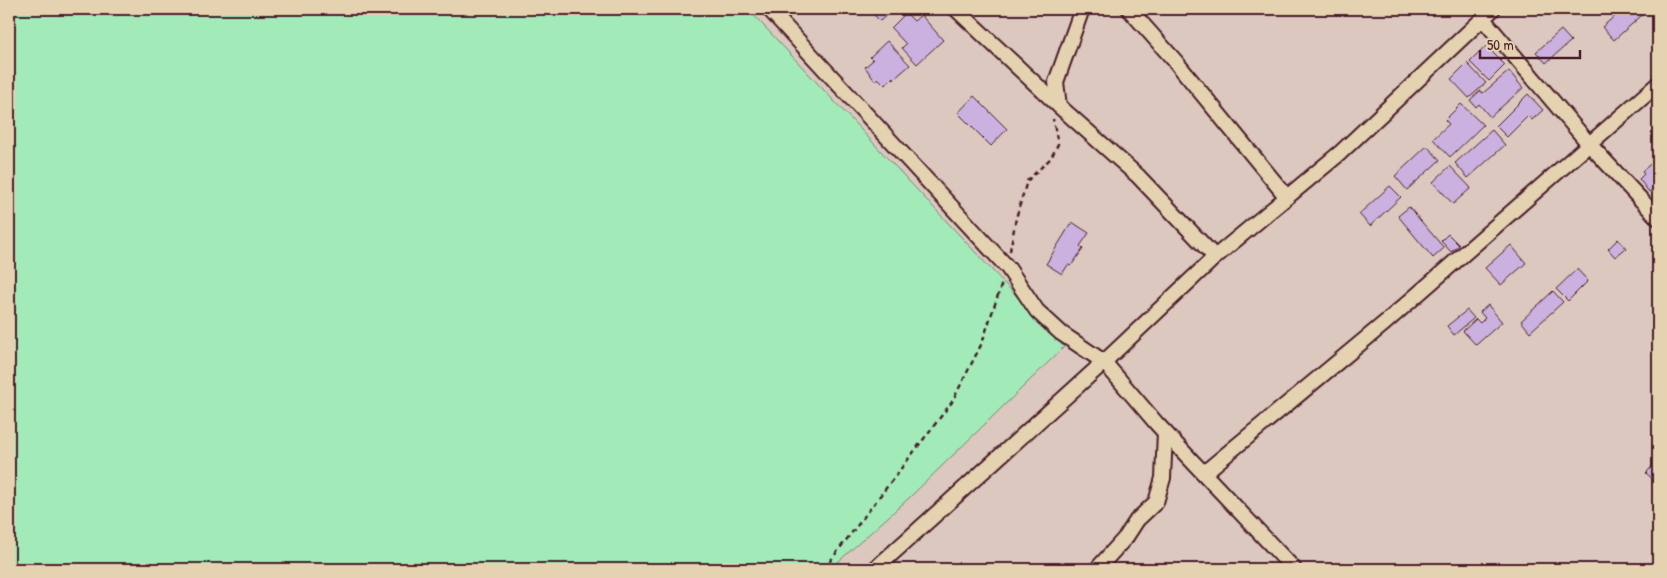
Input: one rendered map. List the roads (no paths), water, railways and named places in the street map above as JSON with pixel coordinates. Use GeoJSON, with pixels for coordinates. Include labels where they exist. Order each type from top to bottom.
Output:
{"type":"FeatureCollection","features":[{"type":"Feature","properties":{"kind":"street"},"geometry":{"type":"LineString","coordinates":[[769,9],[1008,268],[1037,311],[1061,334],[1104,362],[1165,432],[1294,569]]}},
{"type":"Feature","properties":{"kind":"street"},"geometry":{"type":"LineString","coordinates":[[956,9],[1059,106],[1138,176],[1215,256]]}},
{"type":"Feature","properties":{"kind":"street"},"geometry":{"type":"LineString","coordinates":[[1059,106],[1056,82],[1082,9]]}},
{"type":"Feature","properties":{"kind":"street"},"geometry":{"type":"LineString","coordinates":[[1129,9],[1176,62],[1286,196]]}},
{"type":"Feature","properties":{"kind":"street"},"geometry":{"type":"LineString","coordinates":[[875,569],[1104,362],[1215,256],[1340,152],[1493,9]]}},
{"type":"Feature","properties":{"kind":"street"},"geometry":{"type":"LineString","coordinates":[[1483,19],[1590,145],[1658,218]]}},
{"type":"Feature","properties":{"kind":"street"},"geometry":{"type":"LineString","coordinates":[[1204,473],[1393,315],[1658,84]]}},
{"type":"Feature","properties":{"kind":"street"},"geometry":{"type":"LineString","coordinates":[[1096,569],[1126,537],[1137,520],[1156,502],[1163,478],[1165,432]]}}]}
